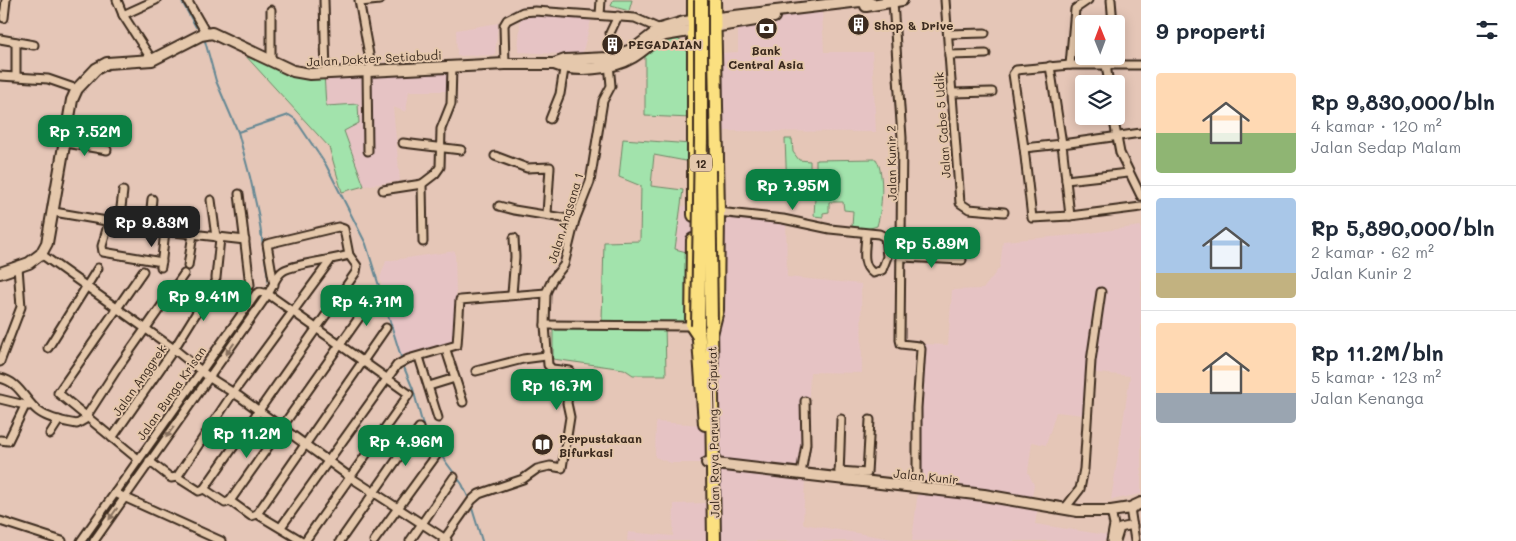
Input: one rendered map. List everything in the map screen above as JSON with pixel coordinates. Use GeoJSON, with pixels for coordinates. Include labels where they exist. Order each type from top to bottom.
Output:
{"type":"FeatureCollection","features":[{"type":"Feature","properties":{"kind":"highway"},"geometry":{"type":"LineString","coordinates":[[695,0],[703,3],[713,0],[716,48],[717,310],[702,329],[694,25],[695,0]]}},
{"type":"Feature","properties":{"kind":"highway","name":"12"},"geometry":{"type":"LineString","coordinates":[[700,0],[702,329]]}},
{"type":"Feature","properties":{"kind":"highway","name":"12"},"geometry":{"type":"LineString","coordinates":[[702,329],[707,0]]}},
{"type":"Feature","properties":{"kind":"highway"},"geometry":{"type":"LineString","coordinates":[[695,47],[709,45],[716,48]]}},
{"type":"Feature","properties":{"kind":"highway","name":"Jalan Raya Parung—Ciputat"},"geometry":{"type":"LineString","coordinates":[[702,329],[714,541]]}},
{"type":"Feature","properties":{"kind":"highway","name":"Jalan Raya Parung—Ciputat"},"geometry":{"type":"LineString","coordinates":[[707,541],[710,463]]}},
{"type":"Feature","properties":{"kind":"main road","name":"Jalan Dokter Setiabudi"},"geometry":{"type":"LineString","coordinates":[[609,61],[634,49],[660,29],[860,1],[870,3],[897,1]]}},
{"type":"Feature","properties":{"kind":"main road","name":"Jalan Dokter Setiabudi"},"geometry":{"type":"LineString","coordinates":[[206,33],[217,34],[300,74],[326,74],[452,66],[564,64],[632,58],[656,39],[694,25]]}},
{"type":"Feature","properties":{"kind":"main road"},"geometry":{"type":"LineString","coordinates":[[0,273],[29,263],[41,254],[47,243],[74,94],[77,89],[96,69],[107,63],[152,60],[206,33]]}},
{"type":"Feature","properties":{"kind":"main road"},"geometry":{"type":"LineString","coordinates":[[674,33],[688,40],[695,47]]}},
{"type":"Feature","properties":{"kind":"main road","name":"Jalan Kunir"},"geometry":{"type":"LineString","coordinates":[[710,463],[800,474],[839,475],[1078,511],[1111,511],[1141,504]]}},
{"type":"Feature","properties":{"kind":"street"},"geometry":{"type":"LineString","coordinates":[[4,18],[6,0]]}},
{"type":"Feature","properties":{"kind":"street"},"geometry":{"type":"LineString","coordinates":[[117,0],[123,15],[152,60]]}},
{"type":"Feature","properties":{"kind":"street"},"geometry":{"type":"LineString","coordinates":[[123,15],[156,0]]}},
{"type":"Feature","properties":{"kind":"street"},"geometry":{"type":"LineString","coordinates":[[187,0],[206,33]]}},
{"type":"Feature","properties":{"kind":"street"},"geometry":{"type":"LineString","coordinates":[[324,0],[326,74]]}},
{"type":"Feature","properties":{"kind":"street"},"geometry":{"type":"LineString","coordinates":[[368,151],[370,71],[360,1],[380,0]]}},
{"type":"Feature","properties":{"kind":"street"},"geometry":{"type":"LineString","coordinates":[[600,15],[602,0]]}},
{"type":"Feature","properties":{"kind":"street","name":"Jalan Cabe 5 Udik"},"geometry":{"type":"LineString","coordinates":[[946,0],[960,203],[969,209],[1004,212]]}},
{"type":"Feature","properties":{"kind":"street"},"geometry":{"type":"LineString","coordinates":[[1070,65],[1075,9],[1088,0]]}},
{"type":"Feature","properties":{"kind":"street"},"geometry":{"type":"LineString","coordinates":[[1111,0],[1112,15]]}},
{"type":"Feature","properties":{"kind":"street","name":"Jalan Kunir 2"},"geometry":{"type":"LineString","coordinates":[[897,1],[902,138],[900,340],[902,344],[919,346],[921,349],[917,487]]}},
{"type":"Feature","properties":{"kind":"street"},"geometry":{"type":"LineString","coordinates":[[271,10],[271,60]]}},
{"type":"Feature","properties":{"kind":"street"},"geometry":{"type":"LineString","coordinates":[[505,64],[504,25],[507,20],[523,12],[535,11],[618,16],[642,20],[660,29]]}},
{"type":"Feature","properties":{"kind":"street"},"geometry":{"type":"LineString","coordinates":[[610,33],[618,16]]}},
{"type":"Feature","properties":{"kind":"street"},"geometry":{"type":"LineString","coordinates":[[948,34],[985,33]]}},
{"type":"Feature","properties":{"kind":"street"},"geometry":{"type":"LineString","coordinates":[[0,39],[34,45]]}},
{"type":"Feature","properties":{"kind":"street"},"geometry":{"type":"LineString","coordinates":[[16,42],[16,76]]}},
{"type":"Feature","properties":{"kind":"street"},"geometry":{"type":"LineString","coordinates":[[949,55],[986,54]]}},
{"type":"Feature","properties":{"kind":"street","name":"Jalan Angsana 1"},"geometry":{"type":"LineString","coordinates":[[546,356],[546,293],[552,280],[564,265],[575,220],[590,182],[603,101],[611,86],[609,61]]}},
{"type":"Feature","properties":{"kind":"street"},"geometry":{"type":"LineString","coordinates":[[550,119],[560,94],[564,64]]}},
{"type":"Feature","properties":{"kind":"street"},"geometry":{"type":"LineString","coordinates":[[1075,65],[1016,70],[1013,74],[1032,218],[1070,216],[1141,207]]}},
{"type":"Feature","properties":{"kind":"street"},"geometry":{"type":"LineString","coordinates":[[1106,65],[1108,75]]}},
{"type":"Feature","properties":{"kind":"street"},"geometry":{"type":"LineString","coordinates":[[1125,65],[1141,67]]}},
{"type":"Feature","properties":{"kind":"street"},"geometry":{"type":"LineString","coordinates":[[384,190],[422,184],[438,170],[441,129],[451,104],[452,66]]}},
{"type":"Feature","properties":{"kind":"street"},"geometry":{"type":"LineString","coordinates":[[1050,66],[1062,144],[1070,216]]}},
{"type":"Feature","properties":{"kind":"street"},"geometry":{"type":"LineString","coordinates":[[0,76],[52,80],[77,89]]}},
{"type":"Feature","properties":{"kind":"street"},"geometry":{"type":"LineString","coordinates":[[952,93],[992,92]]}},
{"type":"Feature","properties":{"kind":"street"},"geometry":{"type":"LineString","coordinates":[[1114,125],[1116,137],[1128,173],[1141,196]]}},
{"type":"Feature","properties":{"kind":"street"},"geometry":{"type":"LineString","coordinates":[[1024,148],[1141,133]]}},
{"type":"Feature","properties":{"kind":"street"},"geometry":{"type":"LineString","coordinates":[[66,143],[108,150]]}},
{"type":"Feature","properties":{"kind":"street"},"geometry":{"type":"LineString","coordinates":[[403,143],[461,150]]}},
{"type":"Feature","properties":{"kind":"street"},"geometry":{"type":"LineString","coordinates":[[495,156],[527,168],[550,168],[547,214]]}},
{"type":"Feature","properties":{"kind":"street"},"geometry":{"type":"LineString","coordinates":[[1066,180],[1128,173]]}},
{"type":"Feature","properties":{"kind":"street"},"geometry":{"type":"LineString","coordinates":[[422,184],[423,242]]}},
{"type":"Feature","properties":{"kind":"street"},"geometry":{"type":"LineString","coordinates":[[119,224],[124,191]]}},
{"type":"Feature","properties":{"kind":"street"},"geometry":{"type":"LineString","coordinates":[[239,194],[250,285]]}},
{"type":"Feature","properties":{"kind":"street"},"geometry":{"type":"LineString","coordinates":[[149,228],[152,199]]}},
{"type":"Feature","properties":{"kind":"street"},"geometry":{"type":"LineString","coordinates":[[212,200],[218,238]]}},
{"type":"Feature","properties":{"kind":"street"},"geometry":{"type":"LineString","coordinates":[[500,206],[575,220]]}},
{"type":"Feature","properties":{"kind":"street"},"geometry":{"type":"LineString","coordinates":[[54,212],[164,231],[245,240]]}},
{"type":"Feature","properties":{"kind":"street"},"geometry":{"type":"LineString","coordinates":[[718,212],[783,219],[830,229],[879,234],[885,237],[888,257],[882,270],[873,273],[868,269],[865,262],[866,233]]}},
{"type":"Feature","properties":{"kind":"street"},"geometry":{"type":"LineString","coordinates":[[109,222],[102,246],[103,252],[161,265],[164,231]]}},
{"type":"Feature","properties":{"kind":"street"},"geometry":{"type":"LineString","coordinates":[[149,461],[171,478],[177,477],[199,491],[204,489],[357,270],[357,266],[349,255],[342,227],[270,243],[267,247],[274,285]]}},
{"type":"Feature","properties":{"kind":"street"},"geometry":{"type":"LineString","coordinates":[[188,266],[193,234]]}},
{"type":"Feature","properties":{"kind":"street","name":"Jalan Anggrek"},"geometry":{"type":"LineString","coordinates":[[112,438],[174,349],[215,280],[218,238]]}},
{"type":"Feature","properties":{"kind":"street"},"geometry":{"type":"LineString","coordinates":[[512,294],[515,257],[514,238]]}},
{"type":"Feature","properties":{"kind":"street"},"geometry":{"type":"LineString","coordinates":[[41,254],[146,328],[210,378],[258,410],[350,477],[446,540],[470,502],[486,490],[523,480],[537,469],[550,466],[562,468],[570,417],[567,402],[571,372],[552,369],[548,365],[546,356],[523,359],[476,371]]}},
{"type":"Feature","properties":{"kind":"street"},"geometry":{"type":"LineString","coordinates":[[94,541],[149,461],[210,378],[264,293],[274,285],[283,271],[349,255]]}},
{"type":"Feature","properties":{"kind":"street"},"geometry":{"type":"LineString","coordinates":[[902,257],[962,260]]}},
{"type":"Feature","properties":{"kind":"street"},"geometry":{"type":"LineString","coordinates":[[177,477],[233,393],[330,261]]}},
{"type":"Feature","properties":{"kind":"street"},"geometry":{"type":"LineString","coordinates":[[0,362],[21,307],[18,267]]}},
{"type":"Feature","properties":{"kind":"street"},"geometry":{"type":"LineString","coordinates":[[48,348],[98,268]]}},
{"type":"Feature","properties":{"kind":"street"},"geometry":{"type":"LineString","coordinates":[[138,459],[58,393],[143,271]]}},
{"type":"Feature","properties":{"kind":"street"},"geometry":{"type":"LineString","coordinates":[[0,378],[8,379],[21,389],[39,412],[76,424],[84,420],[184,274]]}},
{"type":"Feature","properties":{"kind":"street"},"geometry":{"type":"LineString","coordinates":[[1066,508],[1080,489],[1084,469],[1091,361],[1101,292]]}},
{"type":"Feature","properties":{"kind":"street"},"geometry":{"type":"LineString","coordinates":[[256,514],[303,541],[409,394],[264,293]]}},
{"type":"Feature","properties":{"kind":"street","name":"Jalan Bunga Krisan"},"geometry":{"type":"LineString","coordinates":[[81,541],[200,370],[256,294],[264,293]]}},
{"type":"Feature","properties":{"kind":"street"},"geometry":{"type":"LineString","coordinates":[[281,527],[387,378],[404,360],[455,347],[458,343],[460,300],[512,294],[546,293]]}},
{"type":"Feature","properties":{"kind":"street"},"geometry":{"type":"LineString","coordinates":[[230,502],[375,295]]}},
{"type":"Feature","properties":{"kind":"street"},"geometry":{"type":"LineString","coordinates":[[545,324],[702,329]]}},
{"type":"Feature","properties":{"kind":"street"},"geometry":{"type":"LineString","coordinates":[[204,489],[225,503],[230,502],[251,516],[256,514],[386,328]]}},
{"type":"Feature","properties":{"kind":"street"},"geometry":{"type":"LineString","coordinates":[[446,350],[463,402]]}},
{"type":"Feature","properties":{"kind":"street"},"geometry":{"type":"LineString","coordinates":[[419,356],[438,418]]}},
{"type":"Feature","properties":{"kind":"street"},"geometry":{"type":"LineString","coordinates":[[428,386],[455,378]]}},
{"type":"Feature","properties":{"kind":"street"},"geometry":{"type":"LineString","coordinates":[[0,399],[35,407]]}},
{"type":"Feature","properties":{"kind":"street"},"geometry":{"type":"LineString","coordinates":[[800,474],[806,444],[805,401]]}},
{"type":"Feature","properties":{"kind":"street"},"geometry":{"type":"LineString","coordinates":[[0,440],[8,441],[25,406]]}},
{"type":"Feature","properties":{"kind":"street"},"geometry":{"type":"LineString","coordinates":[[841,419],[839,475],[868,473],[870,420]]}},
{"type":"Feature","properties":{"kind":"street"},"geometry":{"type":"LineString","coordinates":[[50,434],[59,420]]}},
{"type":"Feature","properties":{"kind":"street"},"geometry":{"type":"LineString","coordinates":[[340,541],[419,428]]}},
{"type":"Feature","properties":{"kind":"street"},"geometry":{"type":"LineString","coordinates":[[374,541],[438,453]]}},
{"type":"Feature","properties":{"kind":"street"},"geometry":{"type":"LineString","coordinates":[[410,541],[454,478]]}},
{"type":"Feature","properties":{"kind":"street"},"geometry":{"type":"LineString","coordinates":[[116,492],[220,541]]}},
{"type":"Feature","properties":{"kind":"street"},"geometry":{"type":"LineString","coordinates":[[1130,508],[1135,541]]}},
{"type":"Feature","properties":{"kind":"street"},"geometry":{"type":"LineString","coordinates":[[1111,511],[1114,525],[1111,541]]}},
{"type":"Feature","properties":{"kind":"street"},"geometry":{"type":"LineString","coordinates":[[0,521],[62,541]]}},
{"type":"Feature","properties":{"kind":"street"},"geometry":{"type":"LineString","coordinates":[[1116,541],[1120,528],[1132,524]]}},
{"type":"Feature","properties":{"kind":"shaded area"},"geometry":{"type":"Polygon","coordinates":[[[540,6],[593,13],[582,55],[518,52],[521,11],[540,6]]]}},
{"type":"Feature","properties":{"kind":"shaded area"},"geometry":{"type":"Polygon","coordinates":[[[822,12],[824,52],[872,52],[876,132],[721,131],[721,53],[738,52],[738,22],[822,12]]]}},
{"type":"Feature","properties":{"kind":"shaded area"},"geometry":{"type":"Polygon","coordinates":[[[498,23],[495,55],[457,56],[456,30],[498,23]]]}},
{"type":"Feature","properties":{"kind":"shaded area"},"geometry":{"type":"Polygon","coordinates":[[[453,65],[450,91],[409,91],[406,112],[393,107],[400,181],[364,186],[344,131],[358,104],[325,106],[324,73],[453,65]]]}},
{"type":"Feature","properties":{"kind":"shaded area"},"geometry":{"type":"Polygon","coordinates":[[[682,206],[786,216],[787,277],[861,284],[862,373],[810,372],[803,524],[904,541],[627,541],[628,532],[673,536],[674,504],[706,503],[707,463],[671,463],[655,457],[656,422],[705,425],[702,256],[675,249],[682,206]]]}},
{"type":"Feature","properties":{"kind":"shaded area"},"geometry":{"type":"Polygon","coordinates":[[[1141,226],[1141,494],[1111,500],[1130,376],[1088,372],[1084,415],[1056,412],[1046,445],[1032,442],[1028,472],[1034,485],[1031,501],[1039,502],[1035,524],[1107,535],[1106,541],[912,541],[919,482],[923,344],[948,345],[952,290],[983,289],[1000,267],[1003,241],[1075,235],[1141,226]]]}},
{"type":"Feature","properties":{"kind":"shaded area"},"geometry":{"type":"Polygon","coordinates":[[[455,251],[457,339],[453,343],[399,356],[380,278],[386,261],[455,251]]]}},
{"type":"Feature","properties":{"kind":"green space"},"geometry":{"type":"Polygon","coordinates":[[[613,0],[632,0],[629,11],[611,6],[613,0]]]}},
{"type":"Feature","properties":{"kind":"green space"},"geometry":{"type":"Polygon","coordinates":[[[676,38],[691,48],[691,118],[645,116],[645,54],[660,40],[676,38]]]}},
{"type":"Feature","properties":{"kind":"green space"},"geometry":{"type":"Polygon","coordinates":[[[233,42],[297,74],[324,73],[326,106],[358,104],[359,123],[344,131],[364,186],[342,192],[329,147],[233,42]]]}},
{"type":"Feature","properties":{"kind":"green space"},"geometry":{"type":"Polygon","coordinates":[[[623,139],[691,144],[691,162],[654,155],[651,186],[683,190],[675,249],[702,256],[704,323],[665,322],[666,375],[633,375],[624,369],[553,359],[553,322],[602,321],[604,242],[640,241],[641,186],[619,177],[623,139]]]}},
{"type":"Feature","properties":{"kind":"green space"},"geometry":{"type":"Polygon","coordinates":[[[785,139],[792,139],[793,152],[799,160],[810,161],[810,190],[787,189],[785,139]]]}},
{"type":"Feature","properties":{"kind":"green space"},"geometry":{"type":"Polygon","coordinates":[[[876,159],[882,182],[877,226],[867,229],[852,227],[853,211],[844,210],[843,202],[829,202],[829,212],[823,213],[823,217],[814,216],[815,198],[823,197],[823,182],[816,180],[816,160],[876,159]]]}},
{"type":"Feature","properties":{"kind":"waterway"},"geometry":{"type":"LineString","coordinates":[[181,0],[196,27]]}},
{"type":"Feature","properties":{"kind":"waterway"},"geometry":{"type":"LineString","coordinates":[[205,41],[216,81],[238,132],[250,177],[258,213],[269,284],[265,290]]}},
{"type":"Feature","properties":{"kind":"waterway"},"geometry":{"type":"LineString","coordinates":[[238,132],[289,115],[295,119],[326,165],[366,244],[402,360]]}},
{"type":"Feature","properties":{"kind":"waterway"},"geometry":{"type":"LineString","coordinates":[[207,371],[262,294]]}},
{"type":"Feature","properties":{"kind":"waterway"},"geometry":{"type":"LineString","coordinates":[[403,365],[413,389],[425,433],[437,450]]}},
{"type":"Feature","properties":{"kind":"waterway"},"geometry":{"type":"LineString","coordinates":[[120,494],[204,375]]}},
{"type":"Feature","properties":{"kind":"waterway"},"geometry":{"type":"LineString","coordinates":[[440,454],[462,484],[470,501]]}},
{"type":"Feature","properties":{"kind":"waterway"},"geometry":{"type":"LineString","coordinates":[[88,541],[117,498]]}},
{"type":"Feature","properties":{"kind":"waterway"},"geometry":{"type":"LineString","coordinates":[[471,505],[482,541]]}},
{"type":"Feature","properties":{"kind":"place","name":"Shop & Drive"},"geometry":{"type":"Point","coordinates":[858,25]}},
{"type":"Feature","properties":{"kind":"place","name":"Bank Central Asia"},"geometry":{"type":"Point","coordinates":[766,29]}},
{"type":"Feature","properties":{"kind":"place","name":"PEGADAIAN"},"geometry":{"type":"Point","coordinates":[612,44]}},
{"type":"Feature","properties":{"kind":"place","name":"Perpustakaan Bifurkasi"},"geometry":{"type":"Point","coordinates":[543,445]}}]}
